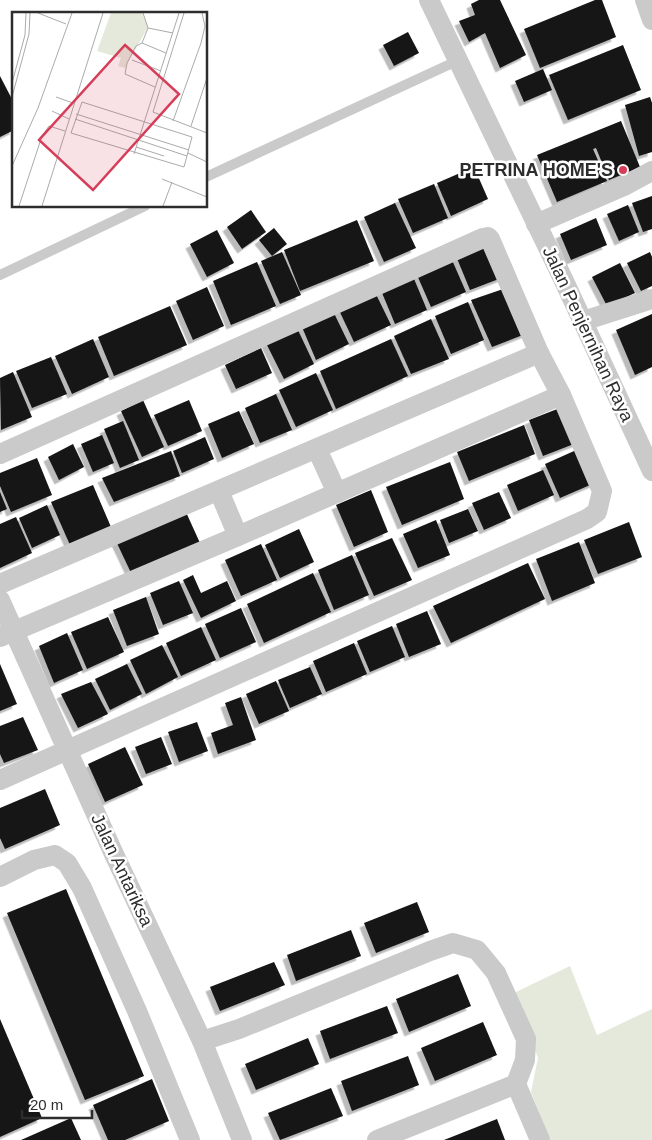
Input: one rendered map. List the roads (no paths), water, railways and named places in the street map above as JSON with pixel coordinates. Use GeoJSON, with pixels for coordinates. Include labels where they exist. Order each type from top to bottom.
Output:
{"type":"FeatureCollection","features":[{"type":"Feature","properties":{"kind":"street","name":"Jalan Penjernihan Raya"},"geometry":{"type":"LineString","coordinates":[[429,0],[602,365],[648,449],[652,471]]}},
{"type":"Feature","properties":{"kind":"street"},"geometry":{"type":"LineString","coordinates":[[645,0],[652,20]]}},
{"type":"Feature","properties":{"kind":"street","name":"Jalan Penjernihan Raya"},"geometry":{"type":"LineString","coordinates":[[536,224],[626,185],[652,170]]}},
{"type":"Feature","properties":{"kind":"street"},"geometry":{"type":"LineString","coordinates":[[0,454],[488,237],[539,354],[561,395],[602,491],[597,512],[587,519],[0,780]]}},
{"type":"Feature","properties":{"kind":"street"},"geometry":{"type":"LineString","coordinates":[[583,322],[652,299]]}},
{"type":"Feature","properties":{"kind":"street"},"geometry":{"type":"LineString","coordinates":[[0,584],[539,354]]}},
{"type":"Feature","properties":{"kind":"street"},"geometry":{"type":"LineString","coordinates":[[7,634],[238,536],[561,395]]}},
{"type":"Feature","properties":{"kind":"street"},"geometry":{"type":"LineString","coordinates":[[317,449],[337,492]]}},
{"type":"Feature","properties":{"kind":"street"},"geometry":{"type":"LineString","coordinates":[[219,491],[238,536]]}},
{"type":"Feature","properties":{"kind":"street","name":"Jalan Antariksa"},"geometry":{"type":"LineString","coordinates":[[0,600],[7,634],[68,749],[202,1041],[242,1140]]}},
{"type":"Feature","properties":{"kind":"street"},"geometry":{"type":"LineString","coordinates":[[0,877],[34,860],[55,855],[67,863],[82,888],[115,961],[190,1140]]}},
{"type":"Feature","properties":{"kind":"street"},"geometry":{"type":"LineString","coordinates":[[202,1041],[239,1029],[454,943],[477,950],[496,973],[526,1039],[525,1060],[516,1084],[540,1140]]}},
{"type":"Feature","properties":{"kind":"street"},"geometry":{"type":"LineString","coordinates":[[377,1140],[516,1084]]}},
{"type":"Feature","properties":{"kind":"lane"},"geometry":{"type":"LineString","coordinates":[[208,176],[459,60]]}},
{"type":"Feature","properties":{"kind":"lane"},"geometry":{"type":"LineString","coordinates":[[0,275],[141,208]]}},
{"type":"Feature","properties":{"kind":"place","name":"PETRINA HOME'S"},"geometry":{"type":"Point","coordinates":[623,170]}}]}
